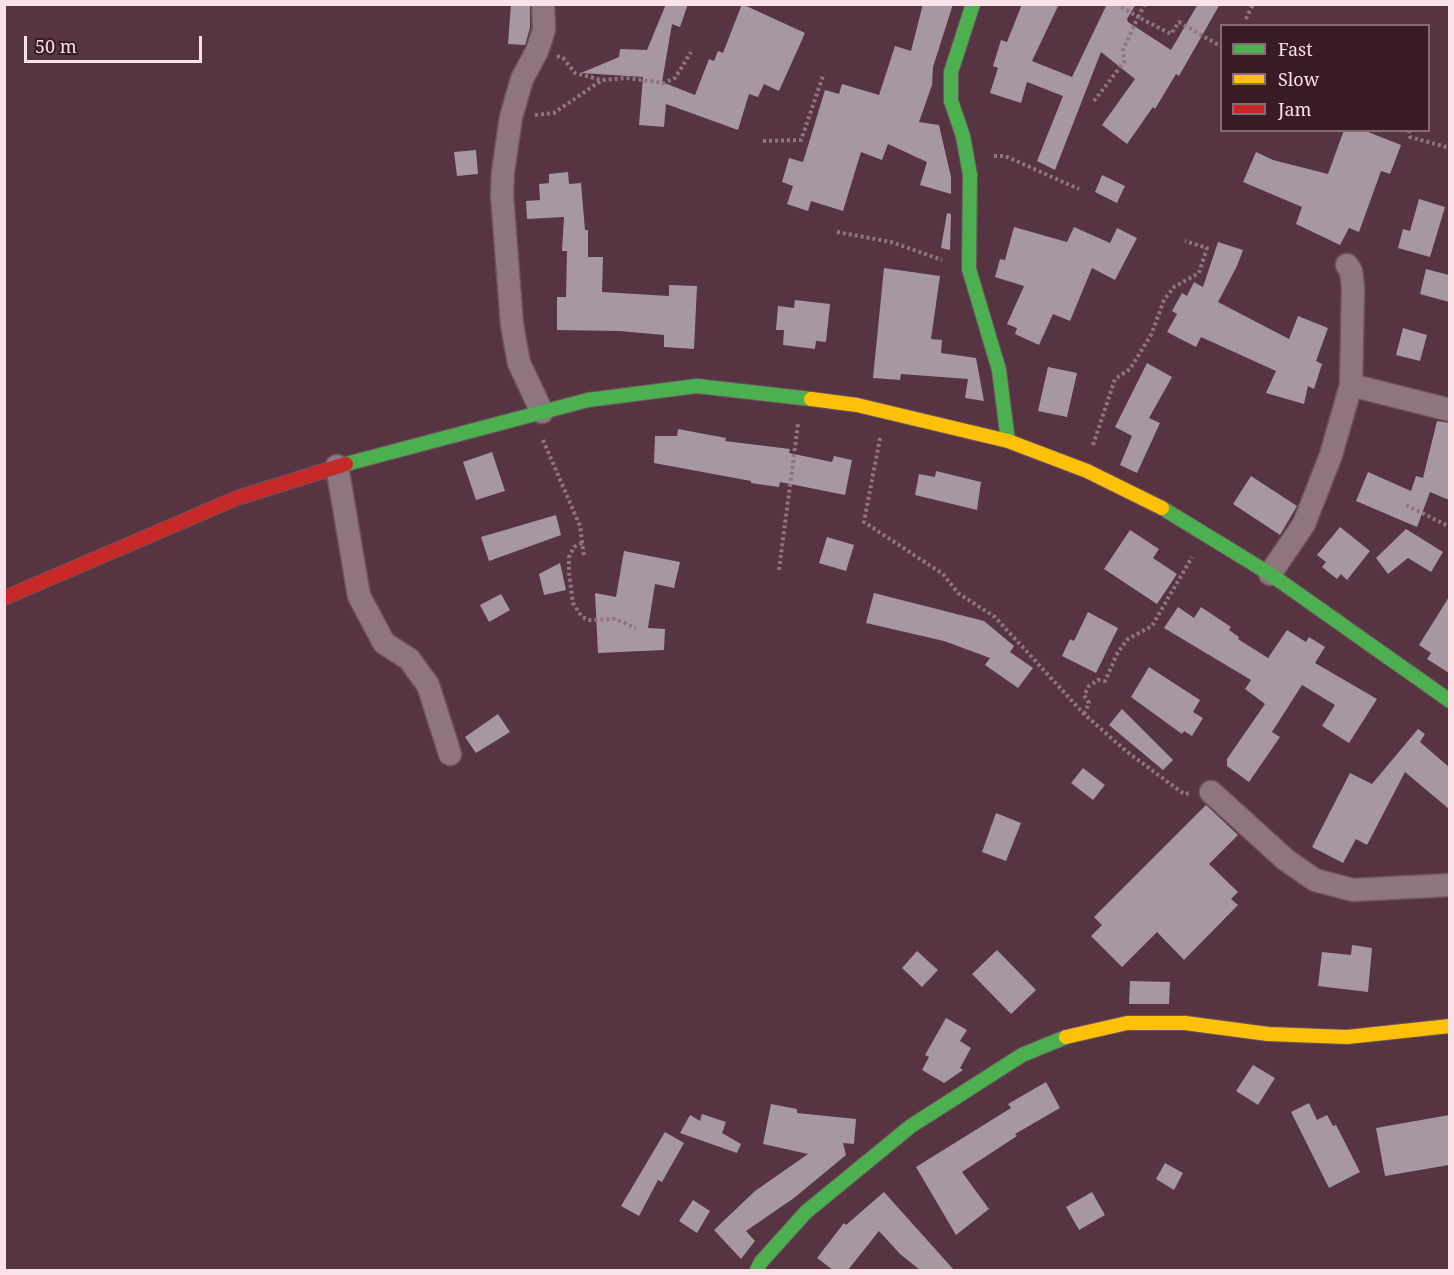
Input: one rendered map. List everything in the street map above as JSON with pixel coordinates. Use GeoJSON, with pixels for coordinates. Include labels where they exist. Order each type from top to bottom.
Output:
{"type":"FeatureCollection","features":[{"type":"Feature","properties":{"kind":"street"},"geometry":{"type":"LineString","coordinates":[[537,413],[519,363],[507,280],[503,172],[511,117],[522,79],[537,51],[544,30],[543,4]]}},
{"type":"Feature","properties":{"kind":"street"},"geometry":{"type":"LineString","coordinates":[[973,4],[951,72],[951,100],[968,154],[970,175],[969,269],[999,370],[1008,441]]}},
{"type":"Feature","properties":{"kind":"street"},"geometry":{"type":"LineString","coordinates":[[1270,574],[1304,524],[1330,455],[1351,385],[1353,288],[1351,271],[1347,265]]}},
{"type":"Feature","properties":{"kind":"street"},"geometry":{"type":"LineString","coordinates":[[1351,385],[1449,410]]}},
{"type":"Feature","properties":{"kind":"street"},"geometry":{"type":"LineString","coordinates":[[4,598],[237,498],[337,466],[610,396],[697,386],[802,396],[885,411],[1008,441],[1087,471],[1155,504],[1270,574],[1449,701]]}},
{"type":"Feature","properties":{"kind":"street"},"geometry":{"type":"LineString","coordinates":[[337,466],[359,596],[384,643],[409,659],[428,685],[450,754]]}},
{"type":"Feature","properties":{"kind":"street"},"geometry":{"type":"LineString","coordinates":[[1211,792],[1286,860],[1315,880],[1353,890],[1449,885]]}},
{"type":"Feature","properties":{"kind":"street"},"geometry":{"type":"LineString","coordinates":[[757,1270],[761,1262],[806,1212],[910,1126],[1022,1055],[1077,1033],[1127,1023],[1185,1023],[1268,1034],[1347,1037],[1449,1026]]}},
{"type":"Feature","properties":{"kind":"path"},"geometry":{"type":"LineString","coordinates":[[1117,4],[1171,34],[1179,22],[1220,46]]}},
{"type":"Feature","properties":{"kind":"path"},"geometry":{"type":"LineString","coordinates":[[1094,101],[1124,62],[1123,50],[1145,4]]}},
{"type":"Feature","properties":{"kind":"path"},"geometry":{"type":"LineString","coordinates":[[1246,19],[1252,4]]}},
{"type":"Feature","properties":{"kind":"path"},"geometry":{"type":"LineString","coordinates":[[537,51],[563,58],[575,73],[602,80],[627,78],[664,83],[675,78],[691,52]]}},
{"type":"Feature","properties":{"kind":"path"},"geometry":{"type":"LineString","coordinates":[[763,141],[801,140],[823,76]]}},
{"type":"Feature","properties":{"kind":"path"},"geometry":{"type":"LineString","coordinates":[[511,117],[554,113],[602,80]]}},
{"type":"Feature","properties":{"kind":"path"},"geometry":{"type":"LineString","coordinates":[[1409,132],[1410,137],[1449,148]]}},
{"type":"Feature","properties":{"kind":"path"},"geometry":{"type":"LineString","coordinates":[[968,154],[1005,156],[1079,189]]}},
{"type":"Feature","properties":{"kind":"path"},"geometry":{"type":"LineString","coordinates":[[837,232],[891,242],[969,269]]}},
{"type":"Feature","properties":{"kind":"path"},"geometry":{"type":"LineString","coordinates":[[1087,471],[1115,379],[1130,369],[1151,335],[1164,300],[1174,286],[1199,273],[1207,248],[1185,240]]}},
{"type":"Feature","properties":{"kind":"path"},"geometry":{"type":"LineString","coordinates":[[779,570],[802,396]]}},
{"type":"Feature","properties":{"kind":"path"},"geometry":{"type":"LineString","coordinates":[[885,411],[864,522],[943,574],[958,592],[995,617],[1084,714],[1126,751],[1184,794],[1211,792]]}},
{"type":"Feature","properties":{"kind":"path"},"geometry":{"type":"LineString","coordinates":[[537,413],[580,526],[584,557]]}},
{"type":"Feature","properties":{"kind":"path"},"geometry":{"type":"LineString","coordinates":[[1407,505],[1449,527]]}},
{"type":"Feature","properties":{"kind":"path"},"geometry":{"type":"LineString","coordinates":[[1084,714],[1089,703],[1084,695],[1089,686],[1098,680],[1105,681],[1118,652],[1128,639],[1152,626],[1206,534]]}},
{"type":"Feature","properties":{"kind":"path"},"geometry":{"type":"LineString","coordinates":[[582,543],[574,547],[569,557],[573,603],[582,617],[589,620],[615,619],[636,628]]}},
{"type":"Feature","properties":{"kind":"building"},"geometry":{"type":"Polygon","coordinates":[[[511,4],[530,4],[530,28],[525,45],[508,44],[511,4]]]}},
{"type":"Feature","properties":{"kind":"building"},"geometry":{"type":"Polygon","coordinates":[[[666,4],[688,4],[680,27],[672,24],[662,82],[695,95],[709,59],[714,61],[718,51],[723,53],[742,4],[805,33],[779,91],[764,84],[758,97],[749,94],[738,130],[666,104],[664,127],[639,125],[643,77],[581,73],[619,57],[620,49],[647,50],[666,4]]]}},
{"type":"Feature","properties":{"kind":"building"},"geometry":{"type":"Polygon","coordinates":[[[923,4],[953,4],[933,67],[932,85],[919,122],[939,125],[951,177],[951,194],[920,185],[927,162],[888,144],[882,160],[861,152],[843,211],[811,201],[808,211],[787,204],[793,186],[782,182],[789,158],[803,162],[825,90],[839,94],[842,84],[879,95],[895,46],[911,51],[923,4]]]}},
{"type":"Feature","properties":{"kind":"building"},"geometry":{"type":"Polygon","coordinates":[[[1022,4],[1059,4],[1032,61],[1072,77],[1107,4],[1136,4],[1127,19],[1128,22],[1171,50],[1198,4],[1220,4],[1179,76],[1176,74],[1155,109],[1153,107],[1127,144],[1102,125],[1135,79],[1101,52],[1055,170],[1037,161],[1063,96],[1027,82],[1021,103],[990,93],[998,68],[993,66],[1001,40],[1007,42],[1022,4]]]}},
{"type":"Feature","properties":{"kind":"building"},"geometry":{"type":"Polygon","coordinates":[[[1343,132],[1368,132],[1401,145],[1390,174],[1381,171],[1359,232],[1349,228],[1340,245],[1296,224],[1302,207],[1243,182],[1256,152],[1273,160],[1328,174],[1343,132]]]}},
{"type":"Feature","properties":{"kind":"building"},"geometry":{"type":"Polygon","coordinates":[[[476,150],[478,174],[457,176],[454,152],[476,150]]]}},
{"type":"Feature","properties":{"kind":"building"},"geometry":{"type":"Polygon","coordinates":[[[568,172],[569,184],[581,183],[585,230],[588,230],[588,257],[603,257],[602,292],[669,296],[669,285],[697,286],[694,349],[664,347],[664,335],[619,331],[557,330],[557,297],[566,297],[567,251],[562,251],[564,217],[527,219],[526,201],[540,200],[539,184],[549,183],[549,174],[568,172]]]}},
{"type":"Feature","properties":{"kind":"building"},"geometry":{"type":"Polygon","coordinates":[[[1102,175],[1125,186],[1117,203],[1095,192],[1102,175]]]}},
{"type":"Feature","properties":{"kind":"building"},"geometry":{"type":"Polygon","coordinates":[[[1419,199],[1445,207],[1430,257],[1398,248],[1403,229],[1410,231],[1419,199]]]}},
{"type":"Feature","properties":{"kind":"building"},"geometry":{"type":"Polygon","coordinates":[[[947,213],[951,214],[950,250],[941,248],[947,213]]]}},
{"type":"Feature","properties":{"kind":"building"},"geometry":{"type":"Polygon","coordinates":[[[1014,227],[1067,242],[1074,227],[1110,243],[1117,228],[1137,238],[1115,280],[1092,268],[1070,321],[1053,314],[1039,345],[1015,334],[1017,328],[1007,324],[1024,286],[995,277],[1000,259],[1005,260],[1014,227]]]}},
{"type":"Feature","properties":{"kind":"building"},"geometry":{"type":"Polygon","coordinates":[[[1218,242],[1243,250],[1218,302],[1289,339],[1298,316],[1328,328],[1316,361],[1322,364],[1314,389],[1308,386],[1304,404],[1266,393],[1276,371],[1201,337],[1196,347],[1167,332],[1177,314],[1172,311],[1182,293],[1187,296],[1194,282],[1203,287],[1218,242]]]}},
{"type":"Feature","properties":{"kind":"building"},"geometry":{"type":"Polygon","coordinates":[[[884,268],[940,276],[931,339],[942,340],[941,353],[976,358],[984,401],[965,398],[968,379],[901,374],[900,380],[873,378],[884,268]]]}},
{"type":"Feature","properties":{"kind":"building"},"geometry":{"type":"Polygon","coordinates":[[[1426,269],[1449,275],[1449,302],[1420,294],[1426,269]]]}},
{"type":"Feature","properties":{"kind":"building"},"geometry":{"type":"Polygon","coordinates":[[[795,300],[830,304],[826,342],[816,341],[815,349],[783,345],[784,330],[776,330],[778,306],[794,308],[795,300]]]}},
{"type":"Feature","properties":{"kind":"building"},"geometry":{"type":"Polygon","coordinates":[[[1403,328],[1427,335],[1420,361],[1396,355],[1403,328]]]}},
{"type":"Feature","properties":{"kind":"building"},"geometry":{"type":"Polygon","coordinates":[[[1147,363],[1172,377],[1149,418],[1160,423],[1137,473],[1120,465],[1132,436],[1115,427],[1147,363]]]}},
{"type":"Feature","properties":{"kind":"building"},"geometry":{"type":"Polygon","coordinates":[[[1048,367],[1077,373],[1067,417],[1038,411],[1048,367]]]}},
{"type":"Feature","properties":{"kind":"building"},"geometry":{"type":"Polygon","coordinates":[[[1437,421],[1449,423],[1449,500],[1430,492],[1417,527],[1356,501],[1368,472],[1411,491],[1416,476],[1423,478],[1437,421]]]}},
{"type":"Feature","properties":{"kind":"building"},"geometry":{"type":"Polygon","coordinates":[[[678,429],[726,438],[725,441],[790,449],[789,453],[832,462],[834,456],[852,460],[845,495],[780,482],[779,487],[751,483],[751,481],[654,463],[655,436],[677,436],[678,429]]]}},
{"type":"Feature","properties":{"kind":"building"},"geometry":{"type":"Polygon","coordinates":[[[492,452],[505,491],[476,500],[463,462],[492,452]]]}},
{"type":"Feature","properties":{"kind":"building"},"geometry":{"type":"Polygon","coordinates":[[[936,471],[981,482],[977,510],[915,495],[919,474],[935,477],[936,471]]]}},
{"type":"Feature","properties":{"kind":"building"},"geometry":{"type":"Polygon","coordinates":[[[1251,476],[1297,506],[1280,535],[1233,504],[1251,476]]]}},
{"type":"Feature","properties":{"kind":"building"},"geometry":{"type":"Polygon","coordinates":[[[556,515],[561,535],[489,561],[481,537],[556,515]]]}},
{"type":"Feature","properties":{"kind":"building"},"geometry":{"type":"Polygon","coordinates":[[[1340,527],[1370,551],[1347,580],[1341,574],[1337,579],[1322,567],[1326,562],[1317,555],[1340,527]]]}},
{"type":"Feature","properties":{"kind":"building"},"geometry":{"type":"Polygon","coordinates":[[[1406,529],[1443,552],[1431,572],[1408,558],[1388,574],[1376,558],[1406,529]]]}},
{"type":"Feature","properties":{"kind":"building"},"geometry":{"type":"Polygon","coordinates":[[[1130,530],[1159,549],[1153,558],[1177,574],[1157,604],[1104,569],[1130,530]]]}},
{"type":"Feature","properties":{"kind":"building"},"geometry":{"type":"Polygon","coordinates":[[[827,537],[854,545],[846,571],[819,563],[827,537]]]}},
{"type":"Feature","properties":{"kind":"building"},"geometry":{"type":"Polygon","coordinates":[[[624,551],[680,562],[674,588],[655,584],[648,628],[665,629],[664,650],[598,653],[595,593],[616,597],[624,551]]]}},
{"type":"Feature","properties":{"kind":"building"},"geometry":{"type":"Polygon","coordinates":[[[560,563],[566,590],[544,595],[539,574],[560,563]]]}},
{"type":"Feature","properties":{"kind":"building"},"geometry":{"type":"Polygon","coordinates":[[[874,593],[984,621],[1014,646],[1010,652],[1033,668],[1018,688],[985,665],[990,658],[944,641],[866,623],[874,593]]]}},
{"type":"Feature","properties":{"kind":"building"},"geometry":{"type":"Polygon","coordinates":[[[501,594],[510,610],[489,622],[480,605],[501,594]]]}},
{"type":"Feature","properties":{"kind":"building"},"geometry":{"type":"Polygon","coordinates":[[[1449,597],[1449,673],[1427,659],[1431,653],[1419,645],[1449,597]]]}},
{"type":"Feature","properties":{"kind":"building"},"geometry":{"type":"Polygon","coordinates":[[[1178,607],[1194,618],[1201,607],[1231,627],[1229,630],[1239,637],[1238,639],[1268,658],[1287,630],[1306,642],[1309,637],[1325,647],[1315,663],[1377,699],[1349,743],[1322,726],[1335,705],[1302,685],[1272,732],[1280,737],[1249,782],[1227,766],[1227,759],[1265,704],[1245,689],[1251,680],[1164,628],[1178,607]]]}},
{"type":"Feature","properties":{"kind":"building"},"geometry":{"type":"Polygon","coordinates":[[[1088,612],[1118,628],[1096,673],[1062,656],[1070,639],[1074,641],[1088,612]]]}},
{"type":"Feature","properties":{"kind":"building"},"geometry":{"type":"Polygon","coordinates":[[[1149,667],[1200,700],[1193,712],[1203,718],[1192,736],[1184,731],[1182,734],[1131,697],[1149,667]]]}},
{"type":"Feature","properties":{"kind":"building"},"geometry":{"type":"Polygon","coordinates":[[[1122,709],[1173,760],[1163,770],[1109,725],[1122,709]]]}},
{"type":"Feature","properties":{"kind":"building"},"geometry":{"type":"Polygon","coordinates":[[[498,714],[510,732],[476,753],[465,737],[498,714]]]}},
{"type":"Feature","properties":{"kind":"building"},"geometry":{"type":"Polygon","coordinates":[[[1418,729],[1425,734],[1420,742],[1449,767],[1449,809],[1405,772],[1367,845],[1356,839],[1343,863],[1312,847],[1350,773],[1372,784],[1418,729]]]}},
{"type":"Feature","properties":{"kind":"building"},"geometry":{"type":"Polygon","coordinates":[[[1083,768],[1105,785],[1093,800],[1071,783],[1083,768]]]}},
{"type":"Feature","properties":{"kind":"building"},"geometry":{"type":"Polygon","coordinates":[[[1206,805],[1238,835],[1209,864],[1238,892],[1231,899],[1238,905],[1184,960],[1157,932],[1122,967],[1091,936],[1102,925],[1094,917],[1206,805]]]}},
{"type":"Feature","properties":{"kind":"building"},"geometry":{"type":"Polygon","coordinates":[[[996,813],[1021,823],[1006,861],[982,852],[996,813]]]}},
{"type":"Feature","properties":{"kind":"building"},"geometry":{"type":"Polygon","coordinates":[[[1352,945],[1372,948],[1368,992],[1318,986],[1322,952],[1351,955],[1352,945]]]}},
{"type":"Feature","properties":{"kind":"building"},"geometry":{"type":"Polygon","coordinates":[[[997,950],[1036,990],[1011,1014],[972,974],[997,950]]]}},
{"type":"Feature","properties":{"kind":"building"},"geometry":{"type":"Polygon","coordinates":[[[917,951],[938,970],[922,987],[902,968],[917,951]]]}},
{"type":"Feature","properties":{"kind":"building"},"geometry":{"type":"Polygon","coordinates":[[[1130,981],[1170,982],[1169,1004],[1129,1004],[1130,981]]]}},
{"type":"Feature","properties":{"kind":"building"},"geometry":{"type":"Polygon","coordinates":[[[946,1018],[967,1030],[960,1041],[971,1048],[960,1068],[963,1070],[944,1083],[922,1070],[929,1057],[925,1055],[946,1018]]]}},
{"type":"Feature","properties":{"kind":"building"},"geometry":{"type":"Polygon","coordinates":[[[1253,1065],[1275,1078],[1258,1105],[1236,1091],[1253,1065]]]}},
{"type":"Feature","properties":{"kind":"building"},"geometry":{"type":"Polygon","coordinates":[[[1046,1082],[1060,1108],[1015,1134],[1017,1136],[962,1172],[989,1209],[956,1235],[916,1167],[1011,1108],[1008,1104],[1046,1082]]]}},
{"type":"Feature","properties":{"kind":"building"},"geometry":{"type":"Polygon","coordinates":[[[1309,1103],[1317,1120],[1327,1115],[1333,1126],[1336,1125],[1360,1172],[1329,1188],[1291,1112],[1309,1103]]]}},
{"type":"Feature","properties":{"kind":"building"},"geometry":{"type":"Polygon","coordinates":[[[771,1104],[797,1109],[797,1113],[856,1119],[854,1144],[843,1143],[846,1155],[794,1198],[746,1231],[755,1241],[741,1259],[714,1230],[755,1191],[808,1154],[763,1144],[771,1104]]]}},
{"type":"Feature","properties":{"kind":"building"},"geometry":{"type":"Polygon","coordinates":[[[702,1114],[726,1122],[722,1133],[741,1144],[737,1153],[680,1133],[690,1115],[700,1121],[702,1114]]]}},
{"type":"Feature","properties":{"kind":"building"},"geometry":{"type":"Polygon","coordinates":[[[1449,1115],[1449,1165],[1385,1176],[1376,1128],[1449,1115]]]}},
{"type":"Feature","properties":{"kind":"building"},"geometry":{"type":"Polygon","coordinates":[[[665,1132],[684,1143],[662,1182],[658,1180],[639,1216],[621,1206],[665,1132]]]}},
{"type":"Feature","properties":{"kind":"building"},"geometry":{"type":"Polygon","coordinates":[[[1165,1163],[1183,1173],[1174,1190],[1156,1179],[1165,1163]]]}},
{"type":"Feature","properties":{"kind":"building"},"geometry":{"type":"Polygon","coordinates":[[[884,1192],[954,1270],[920,1270],[900,1254],[879,1231],[848,1270],[833,1270],[817,1258],[844,1223],[846,1225],[884,1192]]]}},
{"type":"Feature","properties":{"kind":"building"},"geometry":{"type":"Polygon","coordinates":[[[1092,1192],[1105,1215],[1079,1230],[1066,1207],[1092,1192]]]}},
{"type":"Feature","properties":{"kind":"building"},"geometry":{"type":"Polygon","coordinates":[[[693,1200],[710,1211],[697,1233],[679,1221],[693,1200]]]}},
{"type":"Feature","properties":{"kind":"traffic: fast"},"geometry":{"type":"LineString","coordinates":[[973,4],[951,72],[951,101],[963,136],[970,175],[969,269],[999,370],[1008,441]]}},
{"type":"Feature","properties":{"kind":"traffic: fast"},"geometry":{"type":"LineString","coordinates":[[346,464],[588,400],[697,386],[811,399]]}},
{"type":"Feature","properties":{"kind":"traffic: fast"},"geometry":{"type":"LineString","coordinates":[[1162,508],[1270,574],[1450,701]]}},
{"type":"Feature","properties":{"kind":"traffic: fast"},"geometry":{"type":"LineString","coordinates":[[757,1270],[761,1262],[806,1212],[911,1126],[1022,1055],[1066,1037]]}},
{"type":"Feature","properties":{"kind":"traffic: slow"},"geometry":{"type":"LineString","coordinates":[[811,399],[857,405],[1008,441],[1087,471],[1162,508]]}},
{"type":"Feature","properties":{"kind":"traffic: slow"},"geometry":{"type":"LineString","coordinates":[[1066,1037],[1127,1023],[1185,1023],[1268,1034],[1347,1037],[1450,1026]]}},
{"type":"Feature","properties":{"kind":"traffic: jam"},"geometry":{"type":"LineString","coordinates":[[4,598],[237,498],[346,464]]}}]}
